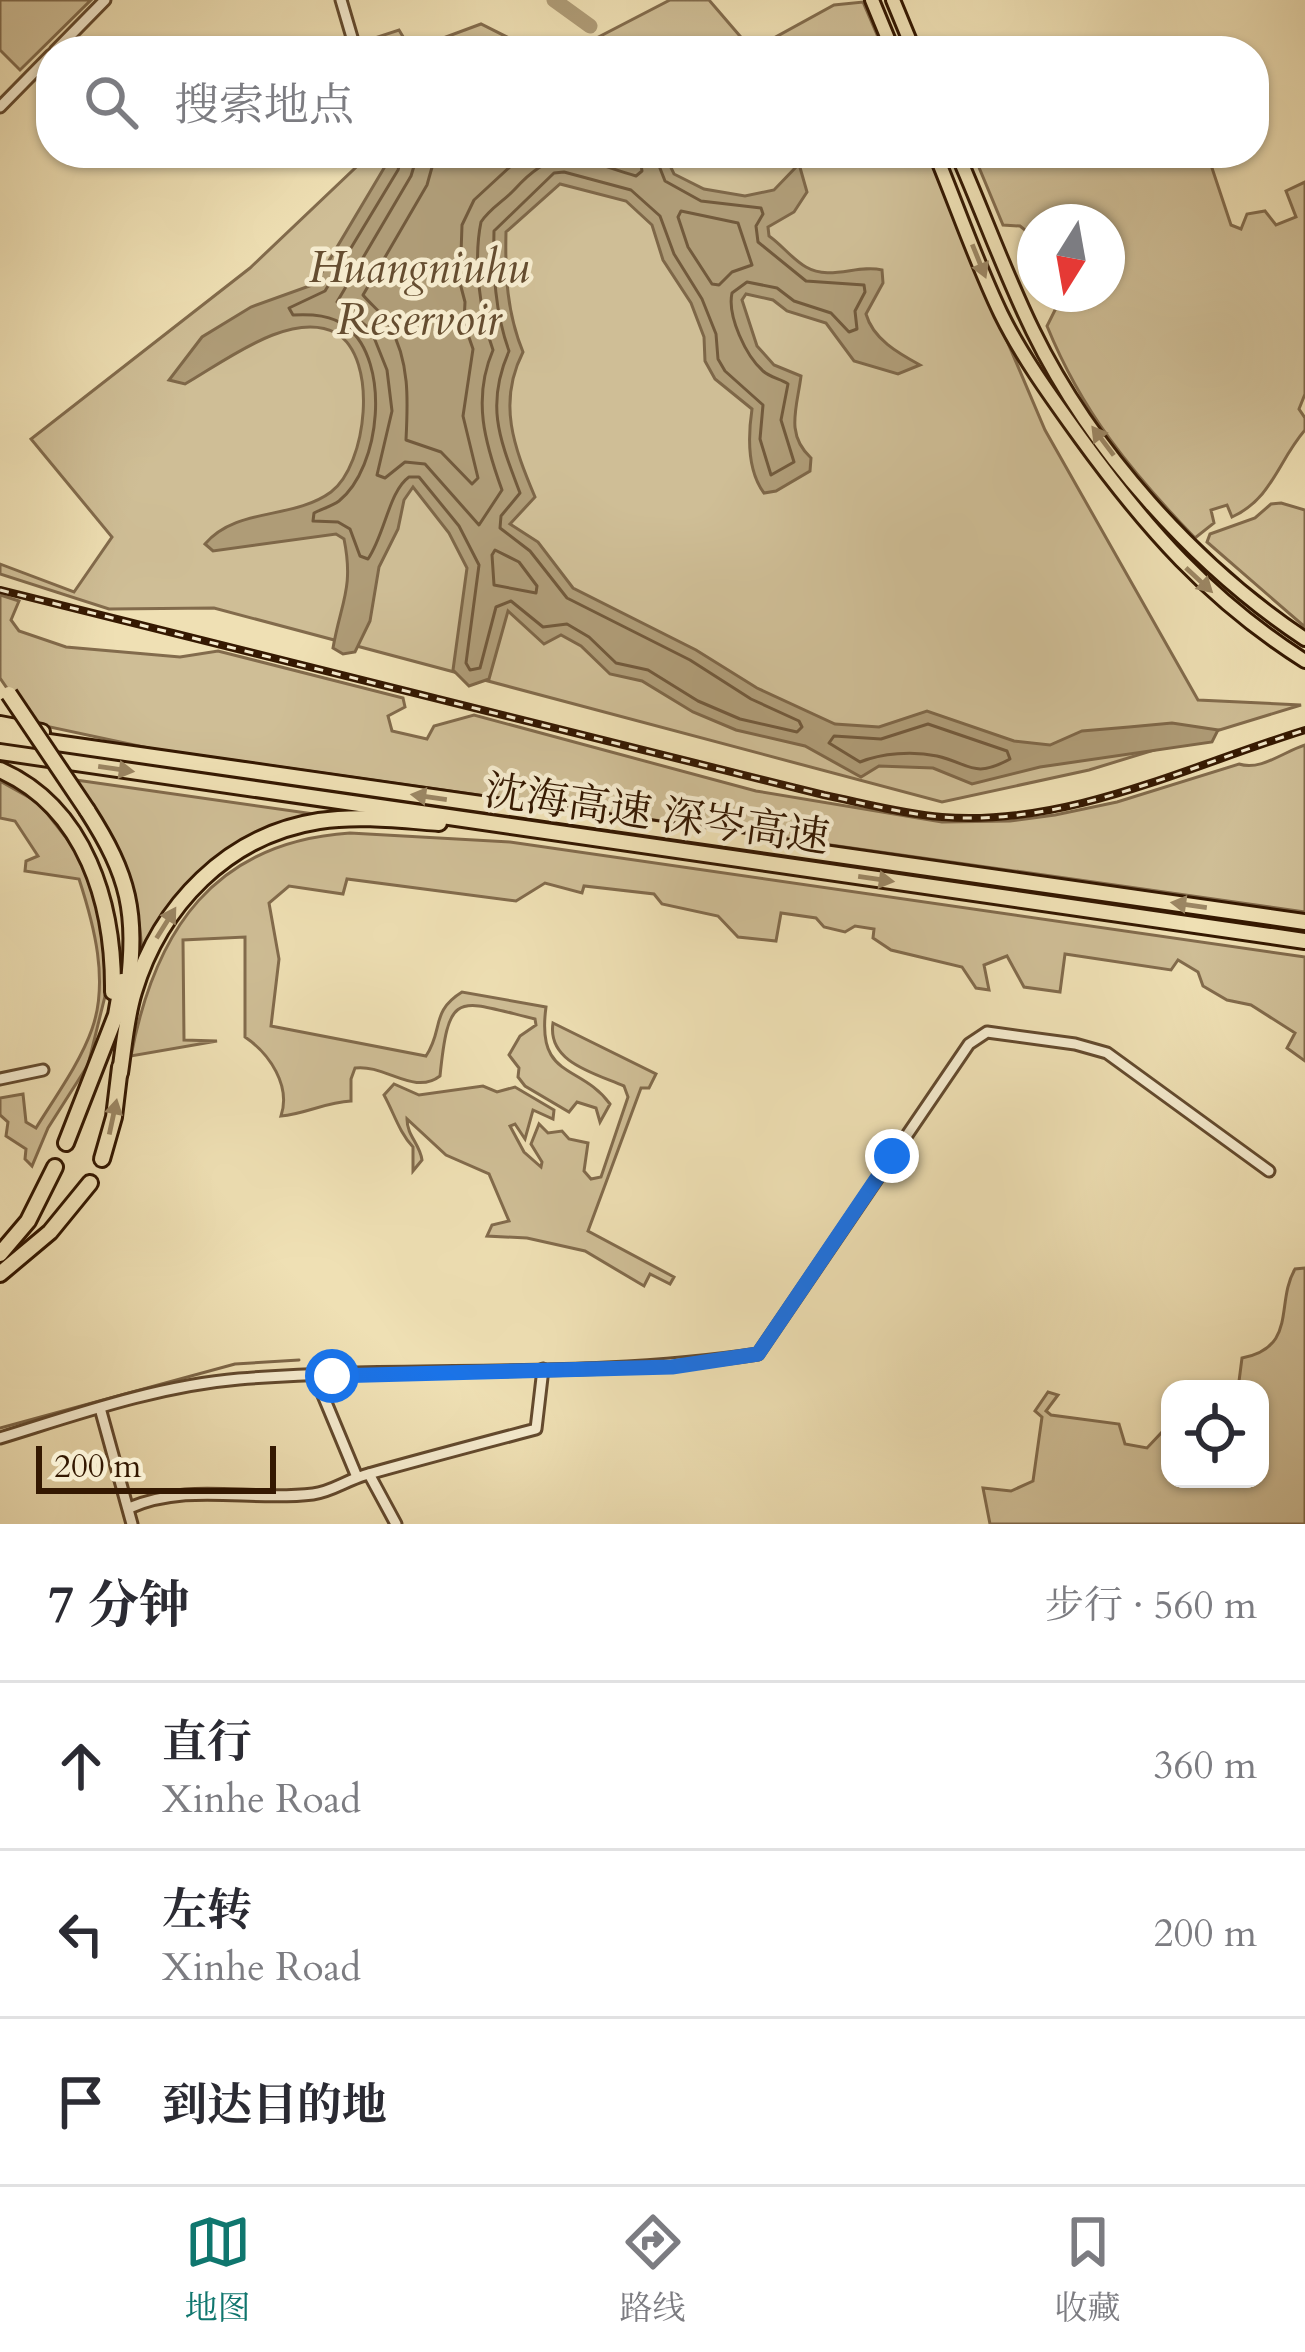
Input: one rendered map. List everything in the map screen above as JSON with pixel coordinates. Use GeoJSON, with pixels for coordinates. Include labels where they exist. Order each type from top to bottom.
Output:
{"type":"FeatureCollection","features":[{"type":"Feature","properties":{"kind":"highway"},"geometry":{"type":"LineString","coordinates":[[3,690],[114,852],[132,911],[134,950],[120,1073],[102,1159]]}},
{"type":"Feature","properties":{"kind":"highway"},"geometry":{"type":"LineString","coordinates":[[0,724],[200,764]]}},
{"type":"Feature","properties":{"kind":"highway"},"geometry":{"type":"LineString","coordinates":[[0,735],[200,764]]}},
{"type":"Feature","properties":{"kind":"highway","name":"沈海高速 深岑高速"},"geometry":{"type":"LineString","coordinates":[[0,752],[1305,941]]}},
{"type":"Feature","properties":{"kind":"highway","name":"沈海高速 深岑高速"},"geometry":{"type":"LineString","coordinates":[[200,764],[1305,922]]}},
{"type":"Feature","properties":{"kind":"highway"},"geometry":{"type":"LineString","coordinates":[[0,770],[26,783],[59,813],[86,854],[104,899],[113,944],[113,995],[96,1070]]}},
{"type":"Feature","properties":{"kind":"highway"},"geometry":{"type":"LineString","coordinates":[[67,1143],[116,1015],[127,949],[125,912],[108,855],[82,809]]}},
{"type":"Feature","properties":{"kind":"highway"},"geometry":{"type":"LineString","coordinates":[[120,1073],[134,991],[159,932],[213,868],[256,842],[298,826],[343,819],[620,841]]}},
{"type":"Feature","properties":{"kind":"highway"},"geometry":{"type":"LineString","coordinates":[[0,1251],[28,1221],[55,1167]]}},
{"type":"Feature","properties":{"kind":"highway"},"geometry":{"type":"LineString","coordinates":[[0,1271],[50,1232],[90,1184]]}},
{"type":"Feature","properties":{"kind":"main road"},"geometry":{"type":"LineString","coordinates":[[872,0],[887,36]]}},
{"type":"Feature","properties":{"kind":"main road"},"geometry":{"type":"LineString","coordinates":[[892,0],[908,36]]}},
{"type":"Feature","properties":{"kind":"main road"},"geometry":{"type":"LineString","coordinates":[[941,168],[1002,316],[1055,403],[1115,485],[1182,565],[1305,661]]}},
{"type":"Feature","properties":{"kind":"main road"},"geometry":{"type":"LineString","coordinates":[[964,168],[1033,331],[1064,388],[1139,488],[1194,550],[1253,602],[1305,639]]}},
{"type":"Feature","properties":{"kind":"street"},"geometry":{"type":"LineString","coordinates":[[70,36],[105,0]]}},
{"type":"Feature","properties":{"kind":"street"},"geometry":{"type":"LineString","coordinates":[[341,0],[352,36]]}},
{"type":"Feature","properties":{"kind":"street"},"geometry":{"type":"LineString","coordinates":[[0,107],[36,70]]}},
{"type":"Feature","properties":{"kind":"street"},"geometry":{"type":"LineString","coordinates":[[0,1438],[138,1397],[235,1380],[672,1367],[758,1354],[968,1044],[987,1032],[1107,1053],[1269,1172]]}},
{"type":"Feature","properties":{"kind":"street"},"geometry":{"type":"LineString","coordinates":[[0,1079],[43,1070]]}},
{"type":"Feature","properties":{"kind":"street"},"geometry":{"type":"LineString","coordinates":[[129,1508],[186,1492],[279,1497],[320,1493],[357,1477],[536,1429],[543,1369]]}},
{"type":"Feature","properties":{"kind":"street"},"geometry":{"type":"LineString","coordinates":[[315,1376],[357,1477]]}},
{"type":"Feature","properties":{"kind":"street"},"geometry":{"type":"LineString","coordinates":[[100,1408],[132,1524]]}},
{"type":"Feature","properties":{"kind":"street"},"geometry":{"type":"LineString","coordinates":[[369,1474],[396,1524]]}},
{"type":"Feature","properties":{"kind":"shaded area"},"geometry":{"type":"Polygon","coordinates":[[[0,0],[91,0],[54,36],[36,36],[36,54],[20,70],[0,50],[0,0]]]}},
{"type":"Feature","properties":{"kind":"shaded area"},"geometry":{"type":"Polygon","coordinates":[[[670,0],[709,0],[740,36],[600,36],[670,0]]]}},
{"type":"Feature","properties":{"kind":"shaded area"},"geometry":{"type":"Polygon","coordinates":[[[863,2],[878,36],[778,36],[834,5],[863,2]]]}},
{"type":"Feature","properties":{"kind":"shaded area"},"geometry":{"type":"Polygon","coordinates":[[[481,24],[505,36],[449,36],[481,24]]]}},
{"type":"Feature","properties":{"kind":"shaded area"},"geometry":{"type":"Polygon","coordinates":[[[355,168],[933,168],[1045,430],[1198,700],[1301,705],[1089,770],[942,802],[214,608],[109,609],[0,574],[0,564],[74,592],[112,537],[31,439],[250,268],[355,168]]]}},
{"type":"Feature","properties":{"kind":"shaded area"},"geometry":{"type":"Polygon","coordinates":[[[979,168],[1212,168],[1231,225],[1241,229],[1247,214],[1265,211],[1276,225],[1296,217],[1286,191],[1305,182],[1305,394],[1299,409],[1305,430],[1266,490],[1246,509],[1232,517],[1227,505],[1211,510],[1214,523],[1195,538],[1129,465],[1092,413],[1047,326],[1054,312],[1125,312],[1125,204],[1017,204],[1017,226],[1003,225],[979,168]]]}},
{"type":"Feature","properties":{"kind":"shaded area"},"geometry":{"type":"Polygon","coordinates":[[[1281,503],[1305,510],[1305,627],[1207,542],[1210,534],[1281,503]]]}},
{"type":"Feature","properties":{"kind":"shaded area"},"geometry":{"type":"Polygon","coordinates":[[[0,595],[19,601],[11,620],[19,631],[66,647],[180,657],[218,651],[403,698],[405,707],[388,716],[392,731],[427,739],[434,726],[474,715],[756,791],[942,822],[1010,821],[1117,802],[1239,764],[1264,763],[1305,745],[1305,912],[153,749],[31,723],[0,678],[0,595]]]}},
{"type":"Feature","properties":{"kind":"shaded area"},"geometry":{"type":"Polygon","coordinates":[[[69,779],[328,816],[217,860],[142,957],[136,905],[121,862],[69,779]]]}},
{"type":"Feature","properties":{"kind":"shaded area"},"geometry":{"type":"Polygon","coordinates":[[[0,781],[39,803],[75,849],[101,910],[109,980],[88,1065],[48,1128],[32,1166],[25,1159],[26,1149],[6,1136],[8,1122],[0,1115],[0,1098],[23,1094],[26,1122],[36,1128],[87,1042],[97,1011],[99,973],[79,879],[25,871],[26,861],[38,856],[15,821],[0,818],[0,781]]]}},
{"type":"Feature","properties":{"kind":"shaded area"},"geometry":{"type":"Polygon","coordinates":[[[350,833],[510,842],[1305,957],[1305,1061],[1287,1048],[1295,1033],[1251,1005],[1227,1000],[1203,986],[1198,972],[1178,960],[1171,970],[1065,954],[1060,992],[1024,987],[1007,956],[984,965],[989,990],[976,988],[962,967],[891,950],[873,938],[874,929],[855,926],[845,932],[824,927],[816,918],[781,913],[776,941],[738,937],[718,916],[662,904],[654,894],[584,886],[582,893],[545,883],[516,901],[347,879],[343,894],[289,886],[269,903],[279,959],[271,1026],[426,1056],[441,1014],[462,992],[546,1007],[545,1030],[554,1059],[610,1104],[600,1122],[596,1108],[577,1102],[569,1112],[518,1077],[519,1068],[509,1055],[520,1036],[536,1025],[535,1019],[473,1005],[453,1014],[440,1076],[420,1083],[355,1068],[351,1101],[281,1116],[281,1082],[263,1052],[245,1037],[245,937],[183,940],[184,1040],[217,1041],[131,1056],[156,969],[198,901],[227,874],[262,854],[303,840],[350,833]]]}},
{"type":"Feature","properties":{"kind":"shaded area"},"geometry":{"type":"Polygon","coordinates":[[[553,1023],[656,1074],[649,1088],[641,1088],[588,1231],[674,1277],[670,1284],[650,1274],[644,1286],[585,1251],[527,1238],[487,1236],[492,1225],[509,1221],[489,1174],[446,1155],[407,1119],[422,1160],[413,1171],[413,1147],[384,1095],[394,1084],[419,1095],[483,1086],[497,1092],[515,1087],[554,1110],[553,1119],[533,1110],[525,1139],[515,1124],[510,1126],[524,1152],[541,1167],[531,1144],[539,1124],[548,1133],[562,1131],[569,1139],[588,1143],[584,1171],[591,1179],[601,1177],[628,1097],[624,1086],[565,1057],[553,1036],[553,1023]]]}},
{"type":"Feature","properties":{"kind":"shaded area"},"geometry":{"type":"Polygon","coordinates":[[[1305,1268],[1305,1524],[990,1524],[983,1488],[1011,1491],[1033,1481],[1042,1417],[1035,1411],[1048,1392],[1058,1395],[1046,1411],[1051,1415],[1119,1424],[1125,1444],[1147,1448],[1161,1433],[1161,1488],[1269,1488],[1269,1380],[1239,1380],[1242,1358],[1260,1352],[1278,1334],[1295,1269],[1305,1268]]]}},
{"type":"Feature","properties":{"kind":"water","name":"Huangniuhu Reservoir"},"geometry":{"type":"Polygon","coordinates":[[[384,168],[671,168],[704,189],[745,196],[774,190],[800,168],[807,192],[794,212],[768,227],[769,236],[815,271],[882,270],[883,283],[866,314],[869,323],[887,344],[920,365],[898,374],[854,361],[826,323],[746,294],[742,300],[757,346],[774,365],[801,376],[795,430],[811,458],[810,471],[764,493],[752,463],[752,409],[715,379],[705,361],[704,337],[691,303],[663,260],[652,225],[626,201],[560,184],[506,232],[508,294],[523,352],[511,389],[511,425],[535,497],[510,524],[538,542],[573,588],[696,650],[757,688],[835,724],[879,727],[927,711],[1014,741],[1050,745],[1082,731],[1172,723],[1218,730],[1212,742],[1040,767],[972,784],[933,768],[879,766],[861,777],[805,746],[736,730],[693,712],[642,681],[610,674],[581,646],[561,635],[544,644],[508,611],[489,679],[469,686],[453,670],[467,568],[449,533],[413,487],[379,567],[370,621],[355,652],[343,654],[333,648],[347,583],[344,539],[336,534],[213,551],[205,544],[232,524],[316,501],[343,478],[360,436],[363,412],[363,387],[350,346],[336,333],[299,328],[258,341],[185,384],[169,380],[202,337],[251,307],[315,284],[384,168]]]}},
{"type":"Feature","properties":{"kind":"waterway"},"geometry":{"type":"LineString","coordinates":[[554,0],[590,26]]}},
{"type":"Feature","properties":{"kind":"waterway"},"geometry":{"type":"LineString","coordinates":[[0,1428],[235,1364],[299,1360]]}},
{"type":"Feature","properties":{"kind":"railway"},"geometry":{"type":"LineString","coordinates":[[0,590],[824,795],[927,816],[989,818],[1081,803],[1305,730]]}},
{"type":"Feature","properties":{"kind":"route"},"geometry":{"type":"LineString","coordinates":[[332,1376],[672,1367],[758,1354],[892,1156]]}}]}
